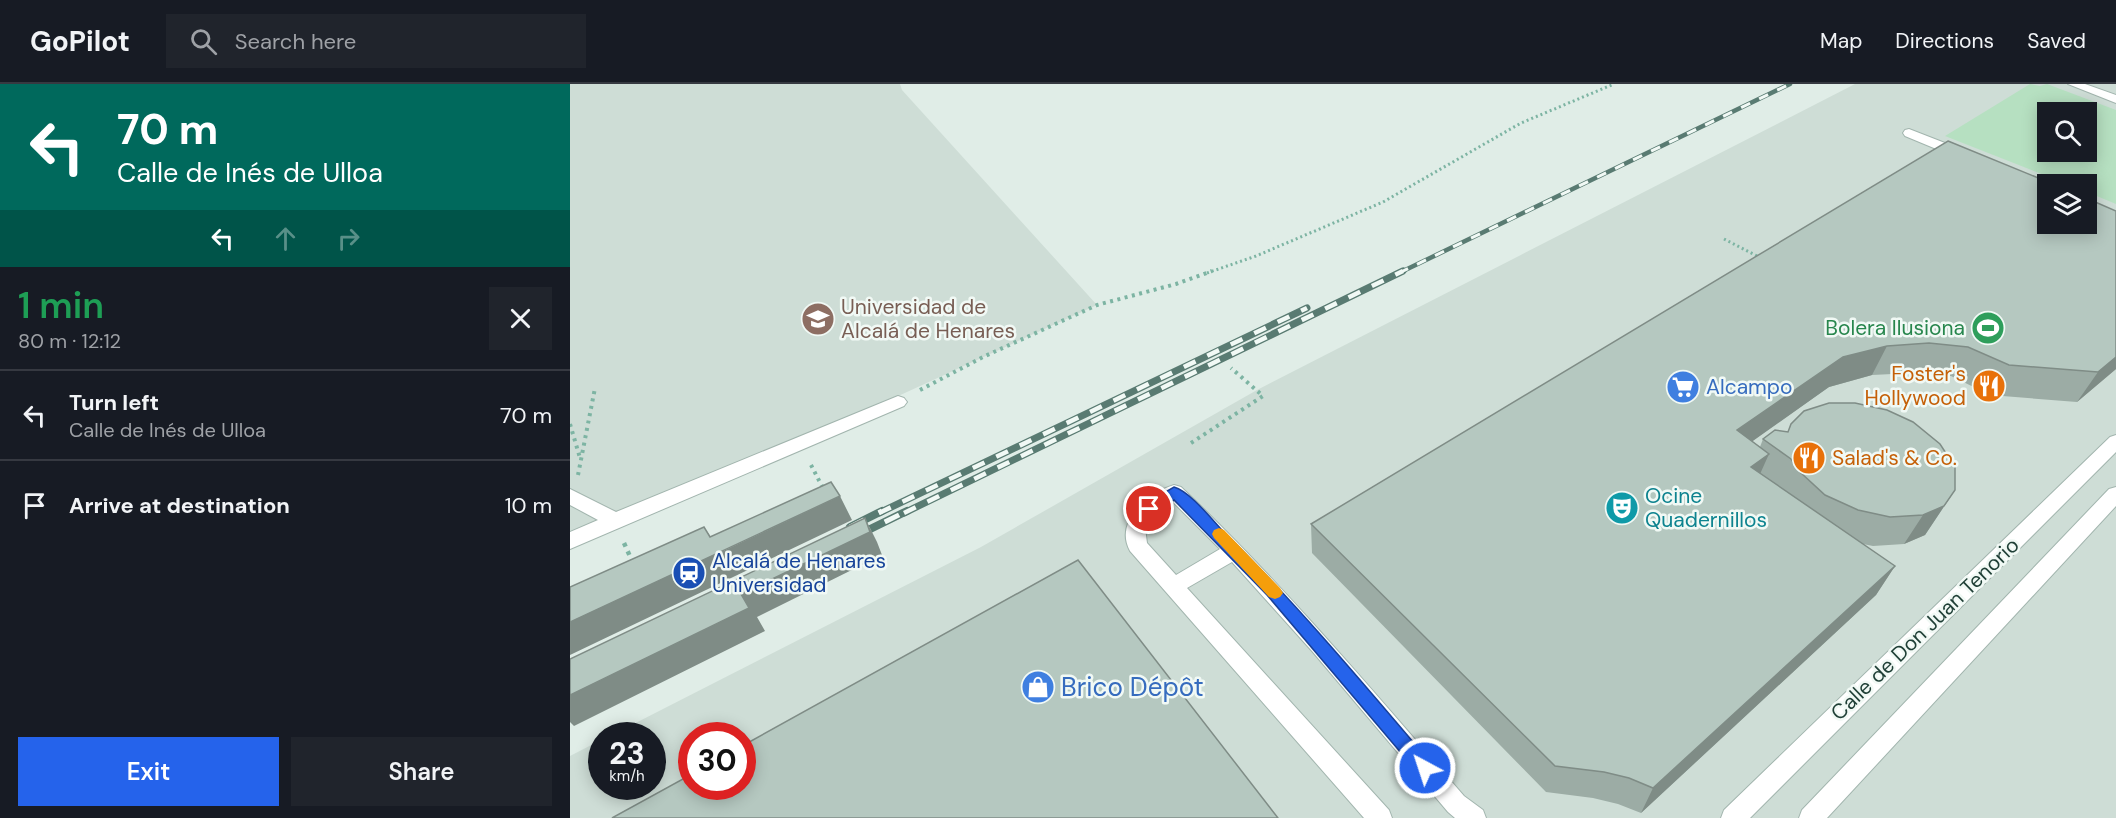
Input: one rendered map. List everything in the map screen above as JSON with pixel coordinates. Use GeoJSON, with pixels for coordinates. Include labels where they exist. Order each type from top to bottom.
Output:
{"type":"FeatureCollection","features":[{"type":"Feature","properties":{"kind":"street"},"geometry":{"type":"LineString","coordinates":[[2074,84],[2116,99]]}},
{"type":"Feature","properties":{"kind":"street"},"geometry":{"type":"LineString","coordinates":[[1909,133],[1975,160]]}},
{"type":"Feature","properties":{"kind":"street"},"geometry":{"type":"LineString","coordinates":[[570,541],[898,402]]}},
{"type":"Feature","properties":{"kind":"street","name":"Calle de Don Juan Tenorio"},"geometry":{"type":"LineString","coordinates":[[1733,818],[2116,441]]}},
{"type":"Feature","properties":{"kind":"street"},"geometry":{"type":"LineString","coordinates":[[1380,818],[1137,546],[1135,526],[1149,509],[1174,492],[1273,590],[1456,804],[1474,818]]}},
{"type":"Feature","properties":{"kind":"street","name":"Calle de Don Juan Tenorio"},"geometry":{"type":"LineString","coordinates":[[1811,818],[2116,494]]}},
{"type":"Feature","properties":{"kind":"street"},"geometry":{"type":"LineString","coordinates":[[572,496],[615,520]]}},
{"type":"Feature","properties":{"kind":"street"},"geometry":{"type":"LineString","coordinates":[[1173,587],[1235,550]]}},
{"type":"Feature","properties":{"kind":"path"},"geometry":{"type":"LineString","coordinates":[[898,402],[983,357],[1097,305],[1176,284],[1256,256],[1383,202],[1521,123],[1614,84]]}},
{"type":"Feature","properties":{"kind":"path"},"geometry":{"type":"LineString","coordinates":[[1724,239],[1769,262]]}},
{"type":"Feature","properties":{"kind":"path"},"geometry":{"type":"LineString","coordinates":[[1191,442],[1263,396],[1231,368]]}},
{"type":"Feature","properties":{"kind":"path"},"geometry":{"type":"LineString","coordinates":[[572,496],[595,388]]}},
{"type":"Feature","properties":{"kind":"path"},"geometry":{"type":"LineString","coordinates":[[570,424],[581,460]]}},
{"type":"Feature","properties":{"kind":"path"},"geometry":{"type":"LineString","coordinates":[[807,458],[830,499]]}},
{"type":"Feature","properties":{"kind":"path"},"geometry":{"type":"LineString","coordinates":[[624,542],[634,567]]}},
{"type":"Feature","properties":{"kind":"shaded area","name":"Universidad de Alcalá de Henares"},"geometry":{"type":"Polygon","coordinates":[[[570,84],[900,84],[902,90],[1097,305],[570,546],[570,84]]]}},
{"type":"Feature","properties":{"kind":"shaded area"},"geometry":{"type":"Polygon","coordinates":[[[1855,84],[2116,84],[2116,818],[570,818],[570,756],[588,747],[588,800],[666,800],[666,722],[638,722],[981,547],[1257,390],[1855,84]]]}},
{"type":"Feature","properties":{"kind":"green space"},"geometry":{"type":"Polygon","coordinates":[[[2030,84],[2040,86],[2047,84],[2095,102],[2037,102],[2037,162],[2097,162],[2097,103],[2116,110],[2116,204],[2097,196],[2097,174],[2042,174],[1945,136],[2030,84]]]}},
{"type":"Feature","properties":{"kind":"building"},"geometry":{"type":"Polygon","coordinates":[[[1948,141],[2037,177],[2037,234],[2097,234],[2097,203],[2116,211],[2116,357],[2098,372],[2009,365],[1968,347],[1929,343],[1887,346],[1843,357],[1737,430],[1769,454],[1751,467],[1895,566],[1653,788],[1629,778],[1604,772],[1555,766],[1311,524],[1948,141]]]}},
{"type":"Feature","properties":{"kind":"building"},"geometry":{"type":"Polygon","coordinates":[[[1829,403],[1855,403],[1887,410],[1913,422],[1940,444],[1955,467],[1955,490],[1944,506],[1923,515],[1890,517],[1858,510],[1825,495],[1800,472],[1791,459],[1763,439],[1775,430],[1788,432],[1791,424],[1804,411],[1829,403]]]}},
{"type":"Feature","properties":{"kind":"building"},"geometry":{"type":"Polygon","coordinates":[[[831,482],[840,496],[570,622],[570,587],[704,527],[710,537],[831,482]]]}},
{"type":"Feature","properties":{"kind":"building"},"geometry":{"type":"Polygon","coordinates":[[[865,518],[870,532],[741,594],[749,608],[570,695],[570,659],[865,518]]]}},
{"type":"Feature","properties":{"kind":"building","name":"Brico Dépôt"},"geometry":{"type":"Polygon","coordinates":[[[1078,560],[1278,818],[612,818],[645,800],[666,800],[666,788],[678,782],[678,800],[756,800],[756,738],[1078,560]]]}},
{"type":"Feature","properties":{"kind":"railway"},"geometry":{"type":"LineString","coordinates":[[1399,273],[1790,84]]}},
{"type":"Feature","properties":{"kind":"railway"},"geometry":{"type":"LineString","coordinates":[[904,513],[1403,271]]}},
{"type":"Feature","properties":{"kind":"railway"},"geometry":{"type":"LineString","coordinates":[[879,513],[1307,308]]}},
{"type":"Feature","properties":{"kind":"railway"},"geometry":{"type":"LineString","coordinates":[[850,527],[882,511]]}},
{"type":"Feature","properties":{"kind":"railway"},"geometry":{"type":"LineString","coordinates":[[856,536],[907,511]]}},
{"type":"Feature","properties":{"kind":"slow traffic"},"geometry":{"type":"LineString","coordinates":[[1219,534],[1275,593]]}},
{"type":"Feature","properties":{"kind":"place","name":"Universidad de Alcalá de Henares"},"geometry":{"type":"Point","coordinates":[818,319]}},
{"type":"Feature","properties":{"kind":"place","name":"Bolera Ilusiona"},"geometry":{"type":"Point","coordinates":[1988,328]}},
{"type":"Feature","properties":{"kind":"place","name":"Foster's Hollywood"},"geometry":{"type":"Point","coordinates":[1989,386]}},
{"type":"Feature","properties":{"kind":"place","name":"Alcampo"},"geometry":{"type":"Point","coordinates":[1683,387]}},
{"type":"Feature","properties":{"kind":"place","name":"Salad's & Co."},"geometry":{"type":"Point","coordinates":[1809,458]}},
{"type":"Feature","properties":{"kind":"place","name":"Ocine Quadernillos"},"geometry":{"type":"Point","coordinates":[1622,508]}},
{"type":"Feature","properties":{"kind":"place","name":"Alcalá de Henares Universidad"},"geometry":{"type":"Point","coordinates":[689,573]}},
{"type":"Feature","properties":{"kind":"place","name":"Brico Dépôt"},"geometry":{"type":"Point","coordinates":[1038,687]}},
{"type":"Feature","properties":{"kind":"route"},"geometry":{"type":"LineString","coordinates":[[1149,509],[1174,492],[1222,536],[1273,590],[1425,768]]}}]}
